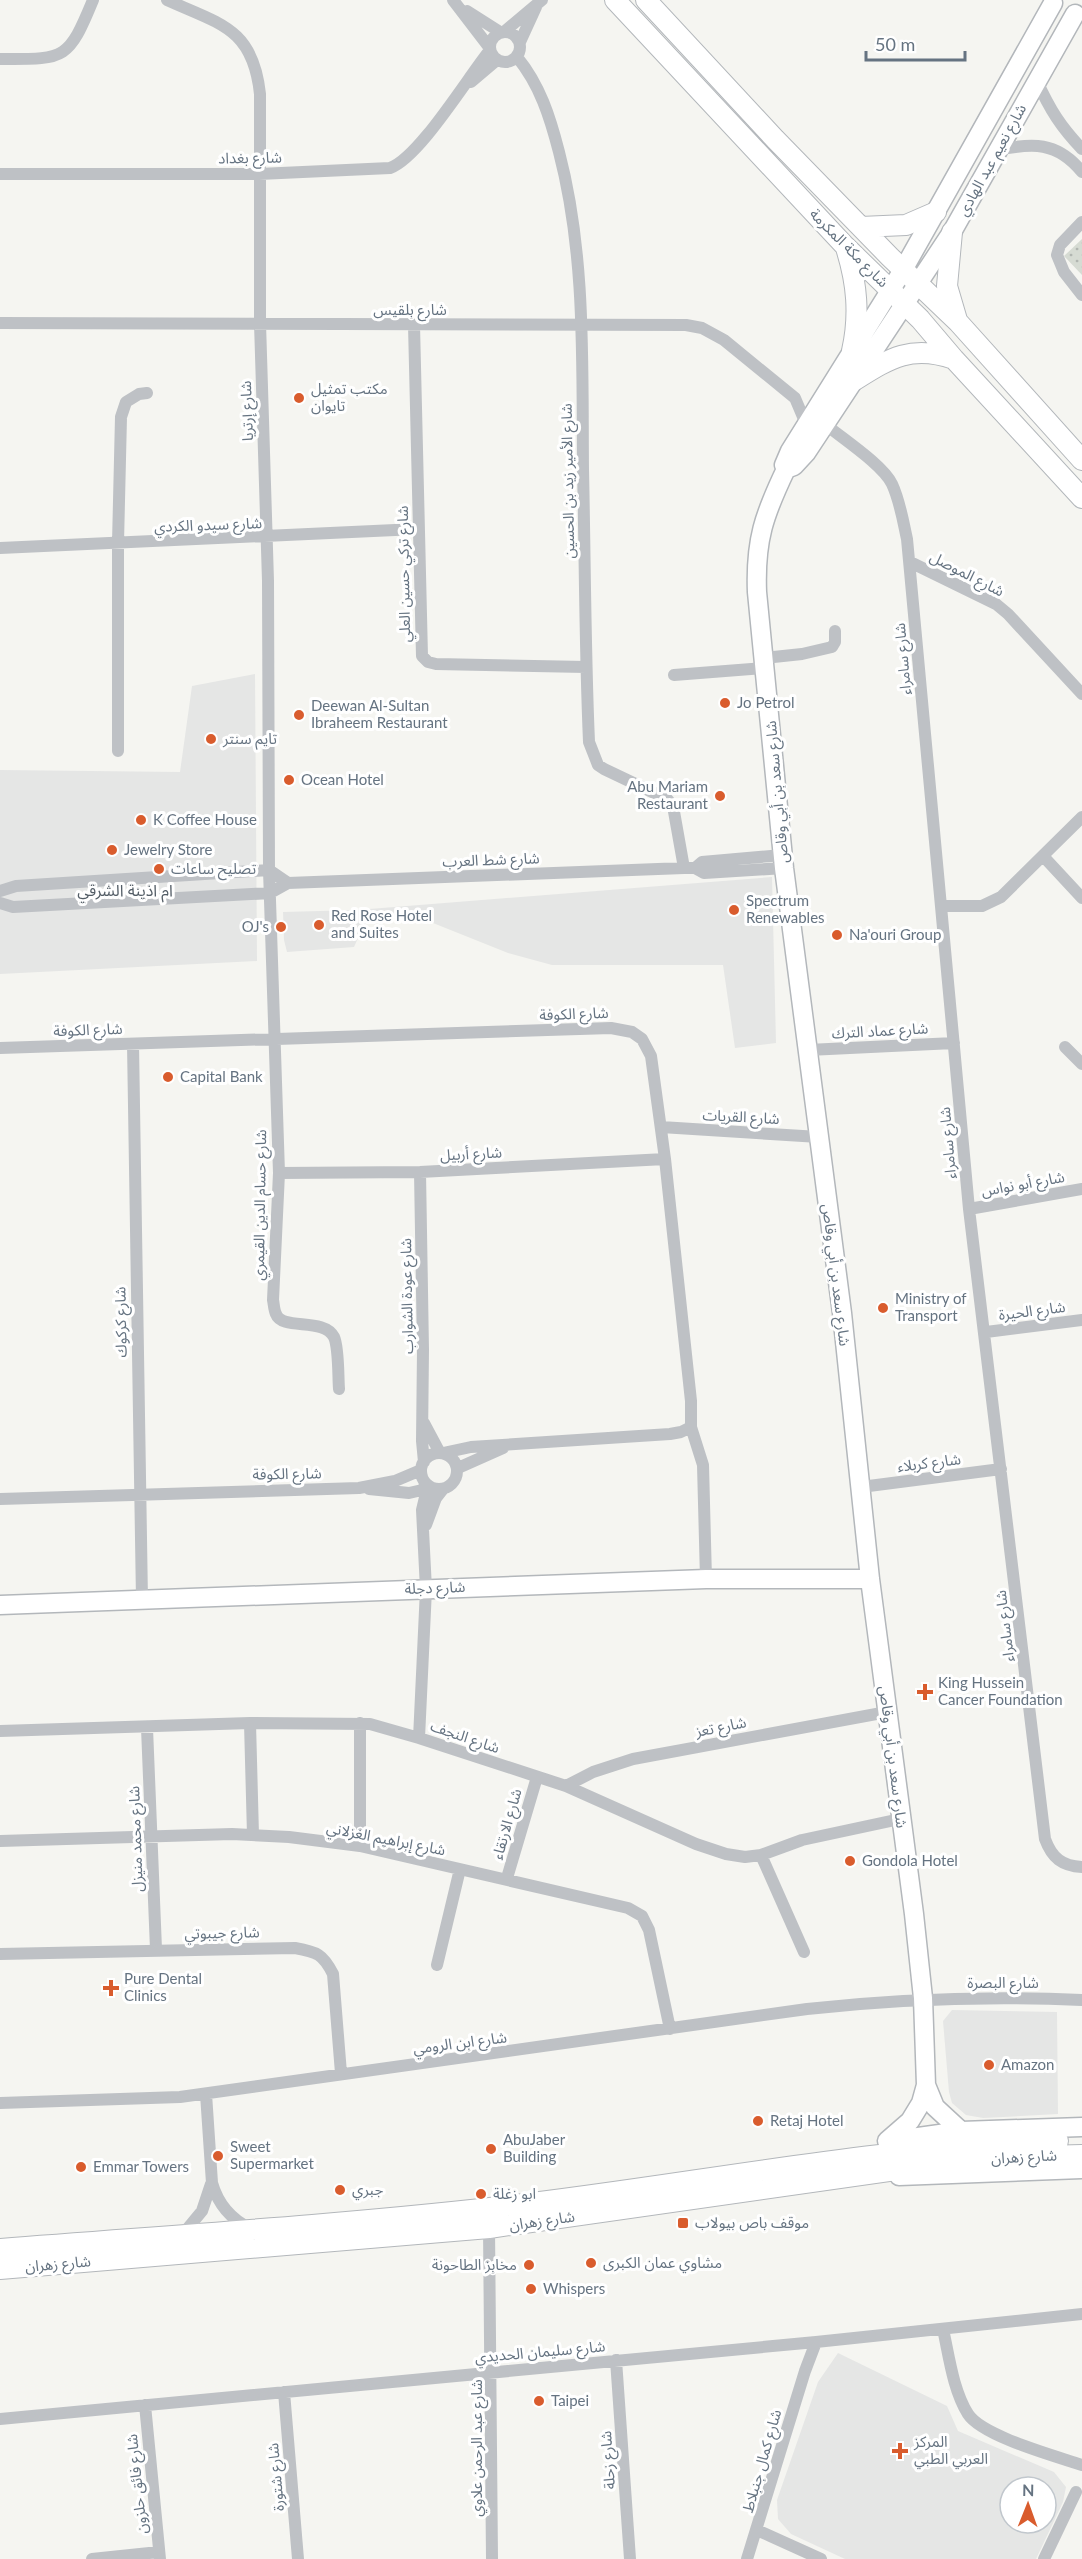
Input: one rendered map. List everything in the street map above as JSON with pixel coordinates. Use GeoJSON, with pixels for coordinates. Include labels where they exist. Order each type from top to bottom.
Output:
{"type":"FeatureCollection","features":[{"type":"Feature","properties":{"kind":"main road","name":"شارع مكة المكرمة"},"geometry":{"type":"LineString","coordinates":[[615,0],[845,246],[906,305],[1082,498]]}},
{"type":"Feature","properties":{"kind":"main road","name":"شارع مكة المكرمة"},"geometry":{"type":"LineString","coordinates":[[646,0],[775,139],[903,270],[958,322],[1082,460]]}},
{"type":"Feature","properties":{"kind":"main road"},"geometry":{"type":"LineString","coordinates":[[861,227],[906,225],[936,213]]}},
{"type":"Feature","properties":{"kind":"main road"},"geometry":{"type":"LineString","coordinates":[[952,232],[947,286],[958,322]]}},
{"type":"Feature","properties":{"kind":"main road"},"geometry":{"type":"LineString","coordinates":[[845,246],[854,276],[856,295],[856,332],[852,351]]}},
{"type":"Feature","properties":{"kind":"main road"},"geometry":{"type":"LineString","coordinates":[[855,380],[881,364],[909,352],[931,352],[954,359]]}},
{"type":"Feature","properties":{"kind":"main road","name":"شارع زهران"},"geometry":{"type":"LineString","coordinates":[[0,2269],[489,2228],[1006,2143],[1082,2142]]}},
{"type":"Feature","properties":{"kind":"main road","name":"شارع زهران"},"geometry":{"type":"LineString","coordinates":[[0,2249],[491,2208],[860,2166],[1082,2155]]}},
{"type":"Feature","properties":{"kind":"street"},"geometry":{"type":"LineString","coordinates":[[0,59],[41,58],[64,53],[77,37],[93,0]]}},
{"type":"Feature","properties":{"kind":"street","name":"شارع إرتريا"},"geometry":{"type":"LineString","coordinates":[[167,0],[231,31],[240,38],[254,60],[260,94],[260,323],[266,537],[269,870]]}},
{"type":"Feature","properties":{"kind":"street"},"geometry":{"type":"LineString","coordinates":[[1053,1],[1062,12],[1078,12]]}},
{"type":"Feature","properties":{"kind":"street","name":"شارع نعيم عبد الهادي"},"geometry":{"type":"LineString","coordinates":[[891,290],[1053,1]]}},
{"type":"Feature","properties":{"kind":"street"},"geometry":{"type":"LineString","coordinates":[[490,48],[492,38],[540,2]]}},
{"type":"Feature","properties":{"kind":"street"},"geometry":{"type":"LineString","coordinates":[[520,42],[540,2]]}},
{"type":"Feature","properties":{"kind":"street"},"geometry":{"type":"LineString","coordinates":[[456,3],[502,32],[514,34],[521,47],[517,57],[508,62],[497,60],[456,3]]}},
{"type":"Feature","properties":{"kind":"street","name":"شارع نعيم عبد الهادي"},"geometry":{"type":"LineString","coordinates":[[906,305],[952,232],[1078,12]]}},
{"type":"Feature","properties":{"kind":"street","name":"شارع بغداد"},"geometry":{"type":"LineString","coordinates":[[0,174],[259,174],[375,170],[400,165],[463,88],[490,48]]}},
{"type":"Feature","properties":{"kind":"street","name":"شارع الأمير زيد بن الحسين"},"geometry":{"type":"LineString","coordinates":[[517,57],[541,95],[566,177],[573,218],[581,324],[589,742],[594,757],[604,770],[668,799],[676,816],[689,868]]}},
{"type":"Feature","properties":{"kind":"street","name":"شارع بغداد"},"geometry":{"type":"LineString","coordinates":[[463,88],[497,60]]}},
{"type":"Feature","properties":{"kind":"street"},"geometry":{"type":"LineString","coordinates":[[1037,81],[1049,108],[1062,128],[1082,149]]}},
{"type":"Feature","properties":{"kind":"street"},"geometry":{"type":"LineString","coordinates":[[997,150],[1029,144],[1046,147],[1065,154],[1082,172]]}},
{"type":"Feature","properties":{"kind":"street"},"geometry":{"type":"LineString","coordinates":[[1082,222],[1060,245],[1057,255],[1064,272],[1082,295]]}},
{"type":"Feature","properties":{"kind":"street","name":"شارع سعد بن أبي وقاص"},"geometry":{"type":"LineString","coordinates":[[887,2141],[910,2121],[921,2103],[926,2085],[923,1998],[870,1579],[842,1313],[783,862],[757,592],[757,551],[763,519],[786,469],[786,459],[891,290]]}},
{"type":"Feature","properties":{"kind":"street","name":"شارع سعد بن أبي وقاص"},"geometry":{"type":"LineString","coordinates":[[786,469],[794,466],[801,459],[906,305]]}},
{"type":"Feature","properties":{"kind":"street","name":"شارع بلقيس"},"geometry":{"type":"LineString","coordinates":[[0,323],[686,325],[702,328],[724,340],[795,398],[806,424]]}},
{"type":"Feature","properties":{"kind":"street","name":"شارع تركي حسين العلي"},"geometry":{"type":"LineString","coordinates":[[414,325],[417,529],[422,656],[428,662],[436,663],[586,667]]}},
{"type":"Feature","properties":{"kind":"street"},"geometry":{"type":"LineString","coordinates":[[118,752],[118,543],[123,407],[131,397],[147,393]]}},
{"type":"Feature","properties":{"kind":"street"},"geometry":{"type":"LineString","coordinates":[[795,398],[820,402]]}},
{"type":"Feature","properties":{"kind":"street","name":"شارع سامراء"},"geometry":{"type":"LineString","coordinates":[[825,424],[878,466],[892,484],[901,513],[910,562],[969,1209],[986,1332],[1045,1839],[1050,1852],[1059,1861],[1071,1866],[1082,1867]]}},
{"type":"Feature","properties":{"kind":"street","name":"شارع سيدو الكردي"},"geometry":{"type":"LineString","coordinates":[[0,548],[417,529]]}},
{"type":"Feature","properties":{"kind":"street","name":"شارع الموصل"},"geometry":{"type":"LineString","coordinates":[[910,562],[996,604],[1082,694]]}},
{"type":"Feature","properties":{"kind":"street"},"geometry":{"type":"LineString","coordinates":[[674,675],[764,663],[832,647],[835,642],[835,631]]}},
{"type":"Feature","properties":{"kind":"street"},"geometry":{"type":"LineString","coordinates":[[942,906],[973,907],[991,903],[1001,897],[1082,817]]}},
{"type":"Feature","properties":{"kind":"street"},"geometry":{"type":"LineString","coordinates":[[1043,856],[1082,898]]}},
{"type":"Feature","properties":{"kind":"street","name":"شارع شط العرب"},"geometry":{"type":"LineString","coordinates":[[0,903],[13,907],[270,893],[288,883],[689,868],[704,873],[783,862]]}},
{"type":"Feature","properties":{"kind":"street"},"geometry":{"type":"LineString","coordinates":[[0,891],[16,886],[269,870],[288,883]]}},
{"type":"Feature","properties":{"kind":"street","name":"شارع حسام الدين القيمري"},"geometry":{"type":"LineString","coordinates":[[269,870],[279,1173],[274,1269],[276,1316],[280,1321],[320,1327],[332,1335],[335,1342],[339,1389]]}},
{"type":"Feature","properties":{"kind":"street","name":"شارع الكوفة"},"geometry":{"type":"LineString","coordinates":[[0,1048],[611,1028],[632,1032],[648,1047],[661,1127],[691,1401],[691,1426],[702,1465],[706,1579]]}},
{"type":"Feature","properties":{"kind":"street","name":"شارع عماد الترك"},"geometry":{"type":"LineString","coordinates":[[808,1050],[954,1043]]}},
{"type":"Feature","properties":{"kind":"street","name":"شارع كركوك"},"geometry":{"type":"LineString","coordinates":[[133,1044],[142,1600]]}},
{"type":"Feature","properties":{"kind":"street"},"geometry":{"type":"LineString","coordinates":[[1065,1047],[1082,1064]]}},
{"type":"Feature","properties":{"kind":"street","name":"شارع القريات"},"geometry":{"type":"LineString","coordinates":[[661,1127],[819,1137]]}},
{"type":"Feature","properties":{"kind":"street","name":"شارع أربيل"},"geometry":{"type":"LineString","coordinates":[[279,1173],[420,1172],[665,1159]]}},
{"type":"Feature","properties":{"kind":"street","name":"شارع عودة الشوارب"},"geometry":{"type":"LineString","coordinates":[[420,1172],[422,1466]]}},
{"type":"Feature","properties":{"kind":"street","name":"شارع أبو نواس"},"geometry":{"type":"LineString","coordinates":[[969,1209],[1082,1189]]}},
{"type":"Feature","properties":{"kind":"street","name":"شارع الحيرة"},"geometry":{"type":"LineString","coordinates":[[986,1332],[1082,1320]]}},
{"type":"Feature","properties":{"kind":"street","name":"شارع عودة الشوارب"},"geometry":{"type":"LineString","coordinates":[[422,1419],[442,1453]]}},
{"type":"Feature","properties":{"kind":"street"},"geometry":{"type":"LineString","coordinates":[[419,1738],[426,1589],[423,1501],[427,1484],[422,1466],[432,1454],[471,1447],[670,1434],[681,1432],[691,1426]]}},
{"type":"Feature","properties":{"kind":"street"},"geometry":{"type":"LineString","coordinates":[[458,1468],[509,1446]]}},
{"type":"Feature","properties":{"kind":"street"},"geometry":{"type":"LineString","coordinates":[[424,1529],[436,1498],[456,1479],[458,1468],[453,1459],[442,1453]]}},
{"type":"Feature","properties":{"kind":"street","name":"شارع الكوفة"},"geometry":{"type":"LineString","coordinates":[[359,1488],[395,1481],[422,1466]]}},
{"type":"Feature","properties":{"kind":"street","name":"شارع كربلاء"},"geometry":{"type":"LineString","coordinates":[[861,1487],[1001,1469]]}},
{"type":"Feature","properties":{"kind":"street"},"geometry":{"type":"LineString","coordinates":[[427,1484],[434,1489],[443,1489]]}},
{"type":"Feature","properties":{"kind":"street","name":"شارع الكوفة"},"geometry":{"type":"LineString","coordinates":[[0,1499],[359,1488],[409,1494],[422,1490],[427,1484]]}},
{"type":"Feature","properties":{"kind":"street","name":"شارع دجلة"},"geometry":{"type":"LineString","coordinates":[[0,1605],[706,1579],[870,1579]]}},
{"type":"Feature","properties":{"kind":"street","name":"شارع تعز"},"geometry":{"type":"LineString","coordinates":[[566,1786],[593,1772],[633,1759],[887,1712]]}},
{"type":"Feature","properties":{"kind":"street"},"geometry":{"type":"LineString","coordinates":[[250,1723],[253,1834]]}},
{"type":"Feature","properties":{"kind":"street","name":"شارع النجف"},"geometry":{"type":"LineString","coordinates":[[0,1731],[250,1723],[360,1723],[419,1738],[566,1786],[696,1844],[726,1854],[745,1857],[762,1855],[802,1840],[900,1818]]}},
{"type":"Feature","properties":{"kind":"street"},"geometry":{"type":"LineString","coordinates":[[360,1723],[360,1846]]}},
{"type":"Feature","properties":{"kind":"street","name":"شارع محمد منيزل"},"geometry":{"type":"LineString","coordinates":[[147,1728],[156,1949]]}},
{"type":"Feature","properties":{"kind":"street","name":"شارع الارتقاء"},"geometry":{"type":"LineString","coordinates":[[507,1878],[537,1777]]}},
{"type":"Feature","properties":{"kind":"street","name":"شارع إبراهيم الغزلاني"},"geometry":{"type":"LineString","coordinates":[[0,1841],[253,1834],[289,1836],[360,1846],[507,1878],[628,1908],[642,1916],[650,1930],[669,2029]]}},
{"type":"Feature","properties":{"kind":"street"},"geometry":{"type":"LineString","coordinates":[[762,1855],[804,1952]]}},
{"type":"Feature","properties":{"kind":"street"},"geometry":{"type":"LineString","coordinates":[[437,1965],[460,1869]]}},
{"type":"Feature","properties":{"kind":"street","name":"شارع جيبوتي"},"geometry":{"type":"LineString","coordinates":[[0,1954],[295,1947],[313,1951],[325,1959],[333,1974],[340,2073]]}},
{"type":"Feature","properties":{"kind":"street","name":"شارع البصرة"},"geometry":{"type":"LineString","coordinates":[[923,1998],[1016,1997],[1082,2000]]}},
{"type":"Feature","properties":{"kind":"street","name":"شارع ابن الرومي"},"geometry":{"type":"LineString","coordinates":[[0,2103],[159,2099],[206,2094],[340,2073],[497,2054],[807,2008],[923,1998]]}},
{"type":"Feature","properties":{"kind":"street","name":"شارع سعد بن أبي وقاص"},"geometry":{"type":"LineString","coordinates":[[926,2085],[935,2107],[961,2131]]}},
{"type":"Feature","properties":{"kind":"street"},"geometry":{"type":"LineString","coordinates":[[206,2094],[212,2183],[215,2193],[226,2211],[251,2229]]}},
{"type":"Feature","properties":{"kind":"street"},"geometry":{"type":"LineString","coordinates":[[860,2166],[887,2141],[961,2131],[1082,2127]]}},
{"type":"Feature","properties":{"kind":"street"},"geometry":{"type":"LineString","coordinates":[[860,2166],[931,2176],[1082,2169]]}},
{"type":"Feature","properties":{"kind":"street"},"geometry":{"type":"LineString","coordinates":[[183,2234],[202,2211],[212,2183]]}},
{"type":"Feature","properties":{"kind":"street","name":"شارع عبد الرحمن علاوي"},"geometry":{"type":"LineString","coordinates":[[489,2228],[492,2559]]}},
{"type":"Feature","properties":{"kind":"street","name":"شارع سليمان الحديدي"},"geometry":{"type":"LineString","coordinates":[[0,2419],[816,2342],[1082,2314]]}},
{"type":"Feature","properties":{"kind":"street"},"geometry":{"type":"LineString","coordinates":[[943,2329],[958,2390],[971,2419],[987,2431],[1082,2465]]}},
{"type":"Feature","properties":{"kind":"street","name":"شارع كمال جنبلاط"},"geometry":{"type":"LineString","coordinates":[[747,2559],[816,2342]]}},
{"type":"Feature","properties":{"kind":"street"},"geometry":{"type":"LineString","coordinates":[[797,2343],[805,2371]]}},
{"type":"Feature","properties":{"kind":"street","name":"شارع زحلة"},"geometry":{"type":"LineString","coordinates":[[616,2360],[630,2559]]}},
{"type":"Feature","properties":{"kind":"street","name":"شارع شتورة"},"geometry":{"type":"LineString","coordinates":[[284,2392],[298,2559]]}},
{"type":"Feature","properties":{"kind":"street","name":"شارع فائق حلزون"},"geometry":{"type":"LineString","coordinates":[[145,2405],[160,2556]]}},
{"type":"Feature","properties":{"kind":"street"},"geometry":{"type":"LineString","coordinates":[[1044,2559],[1076,2492]]}},
{"type":"Feature","properties":{"kind":"street"},"geometry":{"type":"LineString","coordinates":[[757,2530],[821,2559]]}},
{"type":"Feature","properties":{"kind":"street"},"geometry":{"type":"LineString","coordinates":[[92,2559],[160,2556]]}},
{"type":"Feature","properties":{"kind":"shaded area"},"geometry":{"type":"Polygon","coordinates":[[[1082,239],[1082,275],[1064,256],[1082,239]]]}},
{"type":"Feature","properties":{"kind":"shaded area"},"geometry":{"type":"Polygon","coordinates":[[[255,674],[257,961],[0,974],[0,770],[180,772],[192,686],[255,674]]]}},
{"type":"Feature","properties":{"kind":"shaded area"},"geometry":{"type":"Polygon","coordinates":[[[772,877],[776,1043],[735,1048],[723,965],[552,965],[508,953],[418,917],[368,916],[354,947],[287,952],[284,940],[283,912],[357,910],[772,877]]]}},
{"type":"Feature","properties":{"kind":"shaded area"},"geometry":{"type":"Polygon","coordinates":[[[952,2010],[1057,2012],[1058,2114],[983,2118],[966,2115],[952,2103],[943,2021],[952,2010]]]}},
{"type":"Feature","properties":{"kind":"shaded area","name":"المركز العربي الطبي"},"geometry":{"type":"Polygon","coordinates":[[[838,2353],[947,2406],[958,2431],[1056,2475],[998,2475],[998,2535],[1047,2535],[1036,2559],[845,2559],[791,2534],[778,2519],[777,2500],[818,2382],[838,2353]]]}},
{"type":"Feature","properties":{"kind":"shaded area","name":"المركز العربي الطبي"},"geometry":{"type":"Polygon","coordinates":[[[1058,2477],[1066,2487],[1058,2513],[1058,2477]]]}},
{"type":"Feature","properties":{"kind":"place","name":"مكتب تمثيل تايوان"},"geometry":{"type":"Point","coordinates":[299,398]}},
{"type":"Feature","properties":{"kind":"place","name":"Jo Petrol"},"geometry":{"type":"Point","coordinates":[725,703]}},
{"type":"Feature","properties":{"kind":"place","name":"Deewan Al-Sultan Ibraheem Restaurant"},"geometry":{"type":"Point","coordinates":[299,715]}},
{"type":"Feature","properties":{"kind":"place","name":"تايم سنتر"},"geometry":{"type":"Point","coordinates":[211,739]}},
{"type":"Feature","properties":{"kind":"place","name":"Ocean Hotel"},"geometry":{"type":"Point","coordinates":[289,780]}},
{"type":"Feature","properties":{"kind":"place","name":"Abu Mariam Restaurant"},"geometry":{"type":"Point","coordinates":[720,796]}},
{"type":"Feature","properties":{"kind":"place","name":"K Coffee House"},"geometry":{"type":"Point","coordinates":[141,820]}},
{"type":"Feature","properties":{"kind":"place","name":"Jewelry Store"},"geometry":{"type":"Point","coordinates":[112,850]}},
{"type":"Feature","properties":{"kind":"place","name":"تصليح ساعات"},"geometry":{"type":"Point","coordinates":[159,869]}},
{"type":"Feature","properties":{"kind":"place","name":"Spectrum Renewables"},"geometry":{"type":"Point","coordinates":[734,910]}},
{"type":"Feature","properties":{"kind":"place","name":"Red Rose Hotel and Suites"},"geometry":{"type":"Point","coordinates":[319,925]}},
{"type":"Feature","properties":{"kind":"place","name":"OJ's"},"geometry":{"type":"Point","coordinates":[281,927]}},
{"type":"Feature","properties":{"kind":"place","name":"Na'ouri Group"},"geometry":{"type":"Point","coordinates":[837,935]}},
{"type":"Feature","properties":{"kind":"place","name":"Capital Bank"},"geometry":{"type":"Point","coordinates":[168,1077]}},
{"type":"Feature","properties":{"kind":"place","name":"Ministry of Transport"},"geometry":{"type":"Point","coordinates":[883,1308]}},
{"type":"Feature","properties":{"kind":"place","name":"King Hussein Cancer Foundation"},"geometry":{"type":"Point","coordinates":[925,1692]}},
{"type":"Feature","properties":{"kind":"place","name":"Gondola Hotel"},"geometry":{"type":"Point","coordinates":[850,1861]}},
{"type":"Feature","properties":{"kind":"place","name":"Pure Dental Clinics"},"geometry":{"type":"Point","coordinates":[111,1988]}},
{"type":"Feature","properties":{"kind":"place","name":"Amazon"},"geometry":{"type":"Point","coordinates":[989,2065]}},
{"type":"Feature","properties":{"kind":"place","name":"Retaj Hotel"},"geometry":{"type":"Point","coordinates":[758,2121]}},
{"type":"Feature","properties":{"kind":"place","name":"AbuJaber Building"},"geometry":{"type":"Point","coordinates":[491,2149]}},
{"type":"Feature","properties":{"kind":"place","name":"Sweet Supermarket"},"geometry":{"type":"Point","coordinates":[218,2156]}},
{"type":"Feature","properties":{"kind":"place","name":"Emmar Towers"},"geometry":{"type":"Point","coordinates":[81,2167]}},
{"type":"Feature","properties":{"kind":"place","name":"جبري"},"geometry":{"type":"Point","coordinates":[340,2190]}},
{"type":"Feature","properties":{"kind":"place","name":"ابو زغلة"},"geometry":{"type":"Point","coordinates":[481,2194]}},
{"type":"Feature","properties":{"kind":"place","name":"موقف باص بيولاب"},"geometry":{"type":"Point","coordinates":[683,2223]}},
{"type":"Feature","properties":{"kind":"place","name":"مشاوي عمان الكبرى"},"geometry":{"type":"Point","coordinates":[591,2263]}},
{"type":"Feature","properties":{"kind":"place","name":"مخابز الطاحونة"},"geometry":{"type":"Point","coordinates":[529,2265]}},
{"type":"Feature","properties":{"kind":"place","name":"Whispers"},"geometry":{"type":"Point","coordinates":[531,2289]}},
{"type":"Feature","properties":{"kind":"place","name":"Taipei"},"geometry":{"type":"Point","coordinates":[539,2401]}},
{"type":"Feature","properties":{"kind":"place","name":"المركز العربي الطبي"},"geometry":{"type":"Point","coordinates":[900,2451]}},
{"type":"Feature","properties":{"kind":"district","name":"ام اذينة الشرقي"},"geometry":{"type":"Point","coordinates":[125,890]}}]}
